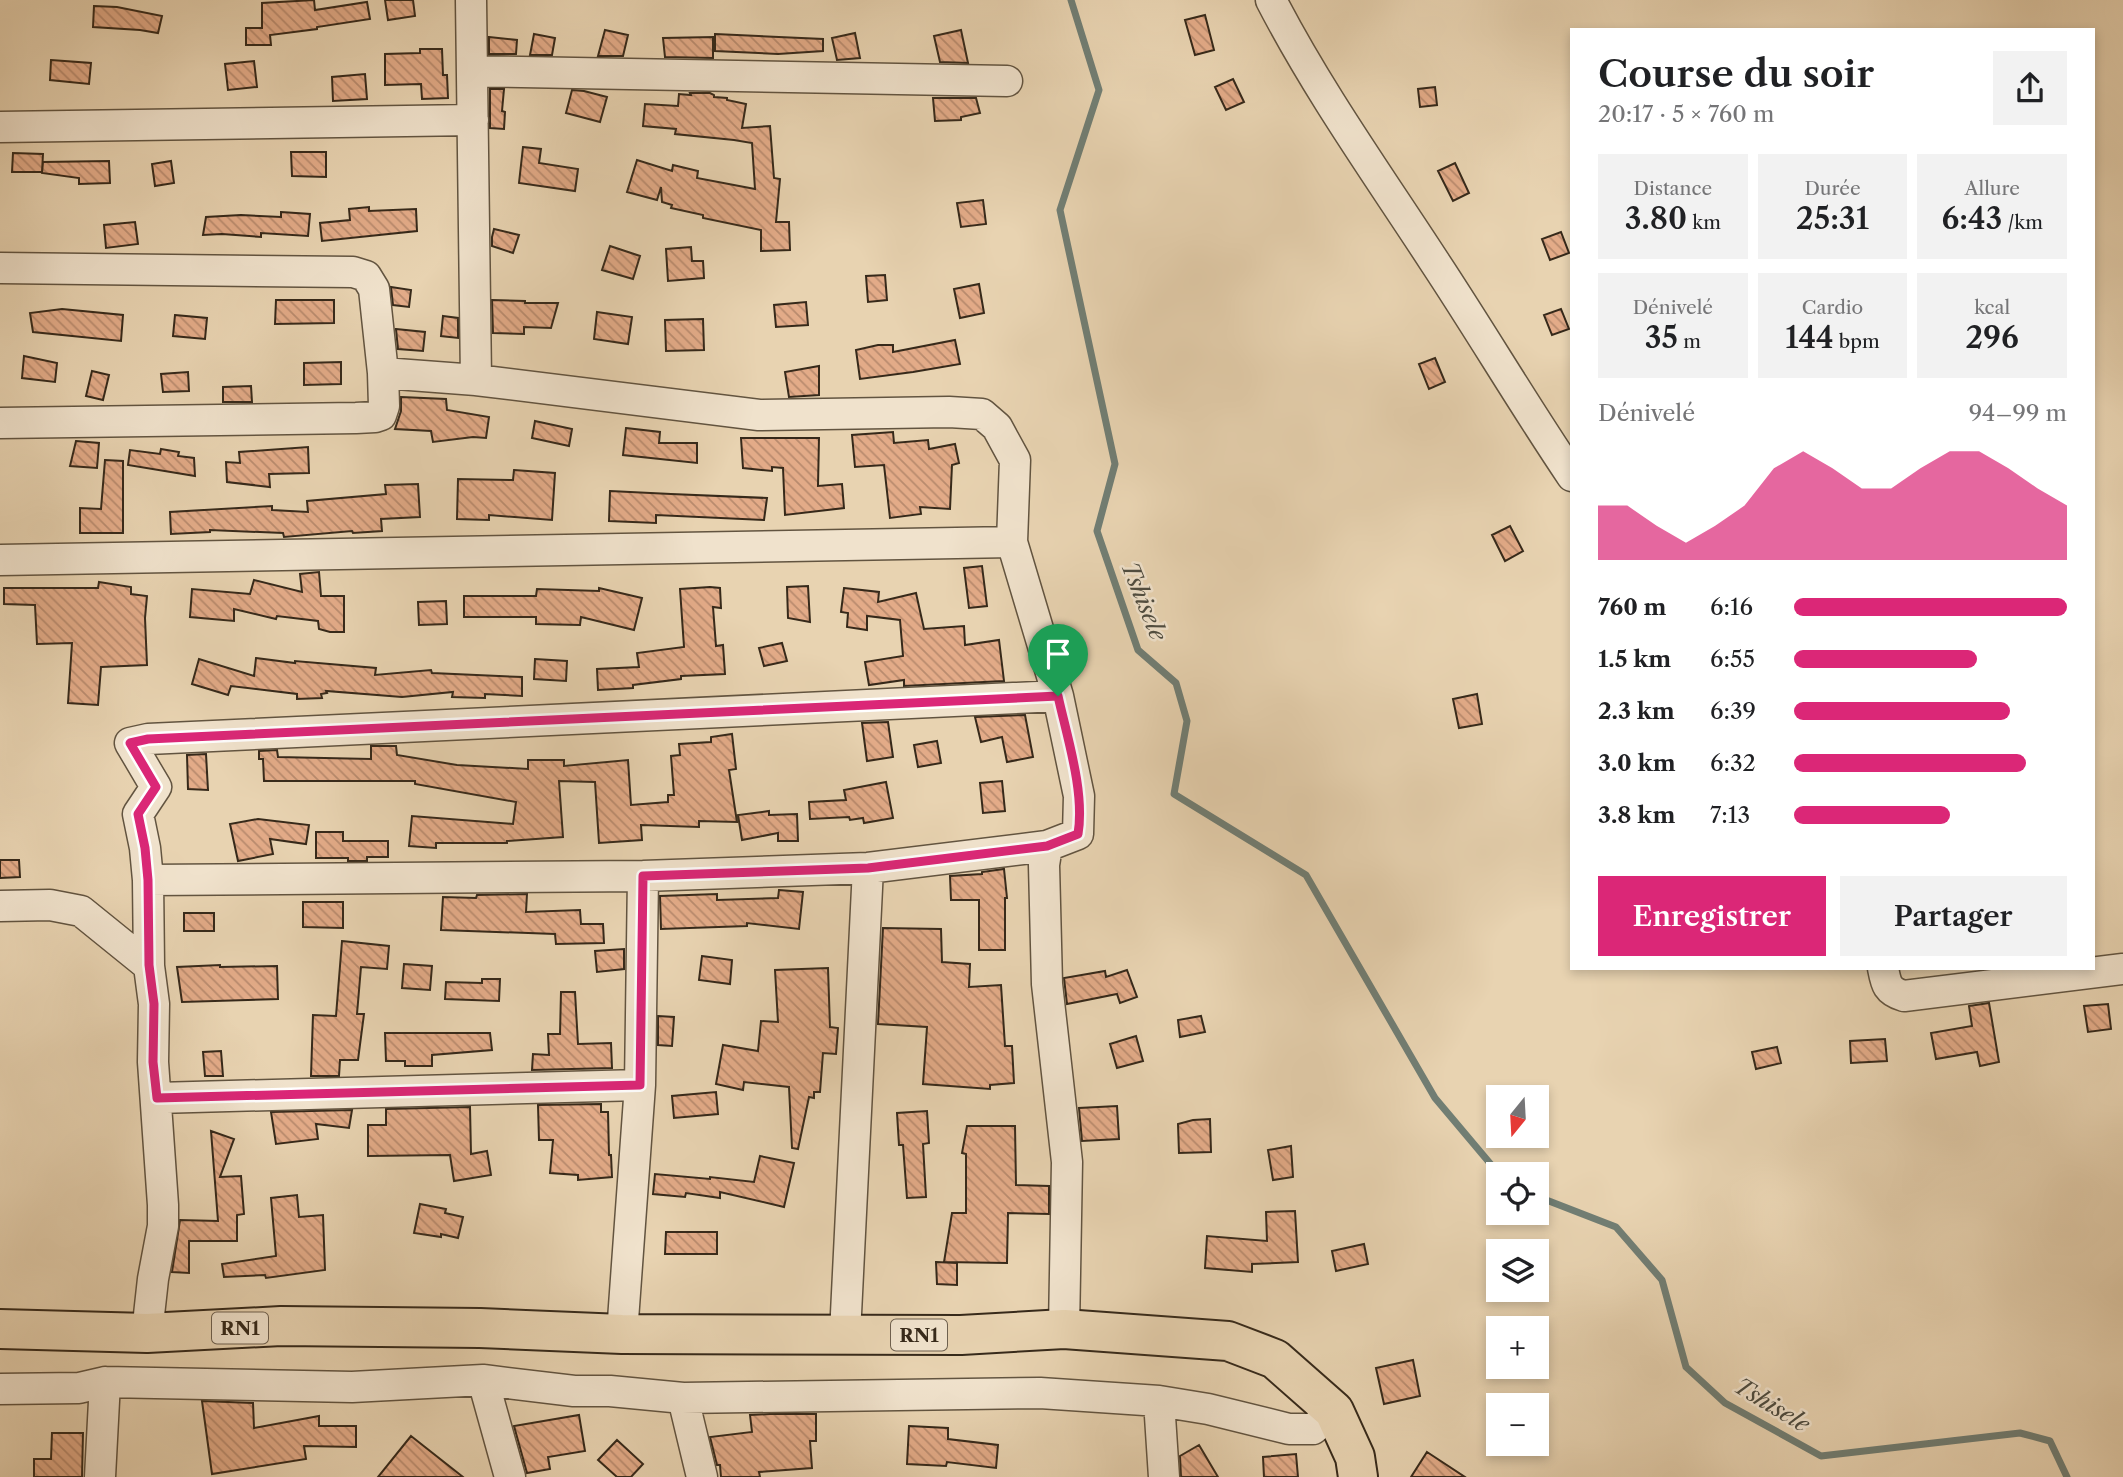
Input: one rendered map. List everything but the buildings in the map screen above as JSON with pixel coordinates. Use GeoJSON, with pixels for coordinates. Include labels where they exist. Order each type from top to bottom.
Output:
{"type":"FeatureCollection","features":[{"type":"Feature","properties":{"kind":"highway","name":"RN1"},"geometry":{"type":"LineString","coordinates":[[0,1329],[147,1333],[281,1326],[480,1328],[622,1334],[961,1335],[1064,1329],[1228,1341],[1275,1359],[1334,1411],[1355,1457],[1358,1477]]}},
{"type":"Feature","properties":{"kind":"street"},"geometry":{"type":"LineString","coordinates":[[471,0],[476,380]]}},
{"type":"Feature","properties":{"kind":"street"},"geometry":{"type":"LineString","coordinates":[[1271,0],[1289,35],[1361,151],[1570,473]]}},
{"type":"Feature","properties":{"kind":"street"},"geometry":{"type":"LineString","coordinates":[[473,71],[1007,81]]}},
{"type":"Feature","properties":{"kind":"street"},"geometry":{"type":"LineString","coordinates":[[0,128],[473,120]]}},
{"type":"Feature","properties":{"kind":"street"},"geometry":{"type":"LineString","coordinates":[[0,268],[353,272],[366,276],[374,289],[384,406],[381,415],[374,417],[0,424]]}},
{"type":"Feature","properties":{"kind":"street"},"geometry":{"type":"LineString","coordinates":[[148,880],[643,876],[868,868],[1047,846],[1078,834],[1079,796],[1058,696],[1012,542],[1014,460],[997,427],[982,414],[949,412],[759,415],[476,380],[383,373]]}},
{"type":"Feature","properties":{"kind":"street"},"geometry":{"type":"LineString","coordinates":[[0,560],[1012,542]]}},
{"type":"Feature","properties":{"kind":"street"},"geometry":{"type":"LineString","coordinates":[[147,1333],[163,1226],[153,1062],[148,880],[138,814],[156,787],[130,743],[148,739],[1058,696]]}},
{"type":"Feature","properties":{"kind":"street"},"geometry":{"type":"LineString","coordinates":[[1047,846],[1044,865],[1047,984],[1067,1162],[1064,1329]]}},
{"type":"Feature","properties":{"kind":"street"},"geometry":{"type":"LineString","coordinates":[[845,1334],[868,868]]}},
{"type":"Feature","properties":{"kind":"street"},"geometry":{"type":"LineString","coordinates":[[622,1334],[640,1085],[643,876]]}},
{"type":"Feature","properties":{"kind":"street"},"geometry":{"type":"LineString","coordinates":[[0,906],[50,905],[81,911],[149,965]]}},
{"type":"Feature","properties":{"kind":"street"},"geometry":{"type":"LineString","coordinates":[[1883,970],[1886,984],[1894,993],[1904,996],[2123,969]]}},
{"type":"Feature","properties":{"kind":"street"},"geometry":{"type":"LineString","coordinates":[[157,1098],[640,1085]]}},
{"type":"Feature","properties":{"kind":"street"},"geometry":{"type":"LineString","coordinates":[[0,1389],[79,1388],[105,1382],[352,1387],[483,1380],[574,1391],[610,1391],[683,1398],[1040,1393],[1159,1401],[1208,1409],[1289,1429],[1313,1429],[1334,1411]]}},
{"type":"Feature","properties":{"kind":"street"},"geometry":{"type":"LineString","coordinates":[[483,1380],[510,1477]]}},
{"type":"Feature","properties":{"kind":"street"},"geometry":{"type":"LineString","coordinates":[[100,1477],[105,1382]]}},
{"type":"Feature","properties":{"kind":"street"},"geometry":{"type":"LineString","coordinates":[[683,1398],[702,1477]]}},
{"type":"Feature","properties":{"kind":"street"},"geometry":{"type":"LineString","coordinates":[[1159,1401],[1164,1477]]}},
{"type":"Feature","properties":{"kind":"waterway","name":"Tshisele"},"geometry":{"type":"LineString","coordinates":[[1071,0],[1099,90],[1060,210],[1115,464],[1097,531],[1138,650],[1176,683],[1187,721],[1174,794],[1306,875],[1435,1098],[1489,1162]]}},
{"type":"Feature","properties":{"kind":"waterway","name":"Tshisele"},"geometry":{"type":"LineString","coordinates":[[1549,1201],[1616,1227],[1662,1280],[1686,1367],[1725,1403],[1821,1456],[2020,1433],[2050,1441],[2067,1477]]}},
{"type":"Feature","properties":{"kind":"route"},"geometry":{"type":"LineString","coordinates":[[1058,696],[1079,796],[1078,834],[1047,846],[868,868],[643,876],[640,1085],[157,1098],[153,1062],[154,1004],[147,922],[148,880],[138,814],[156,787],[130,743],[148,739],[1058,696]]}}]}
